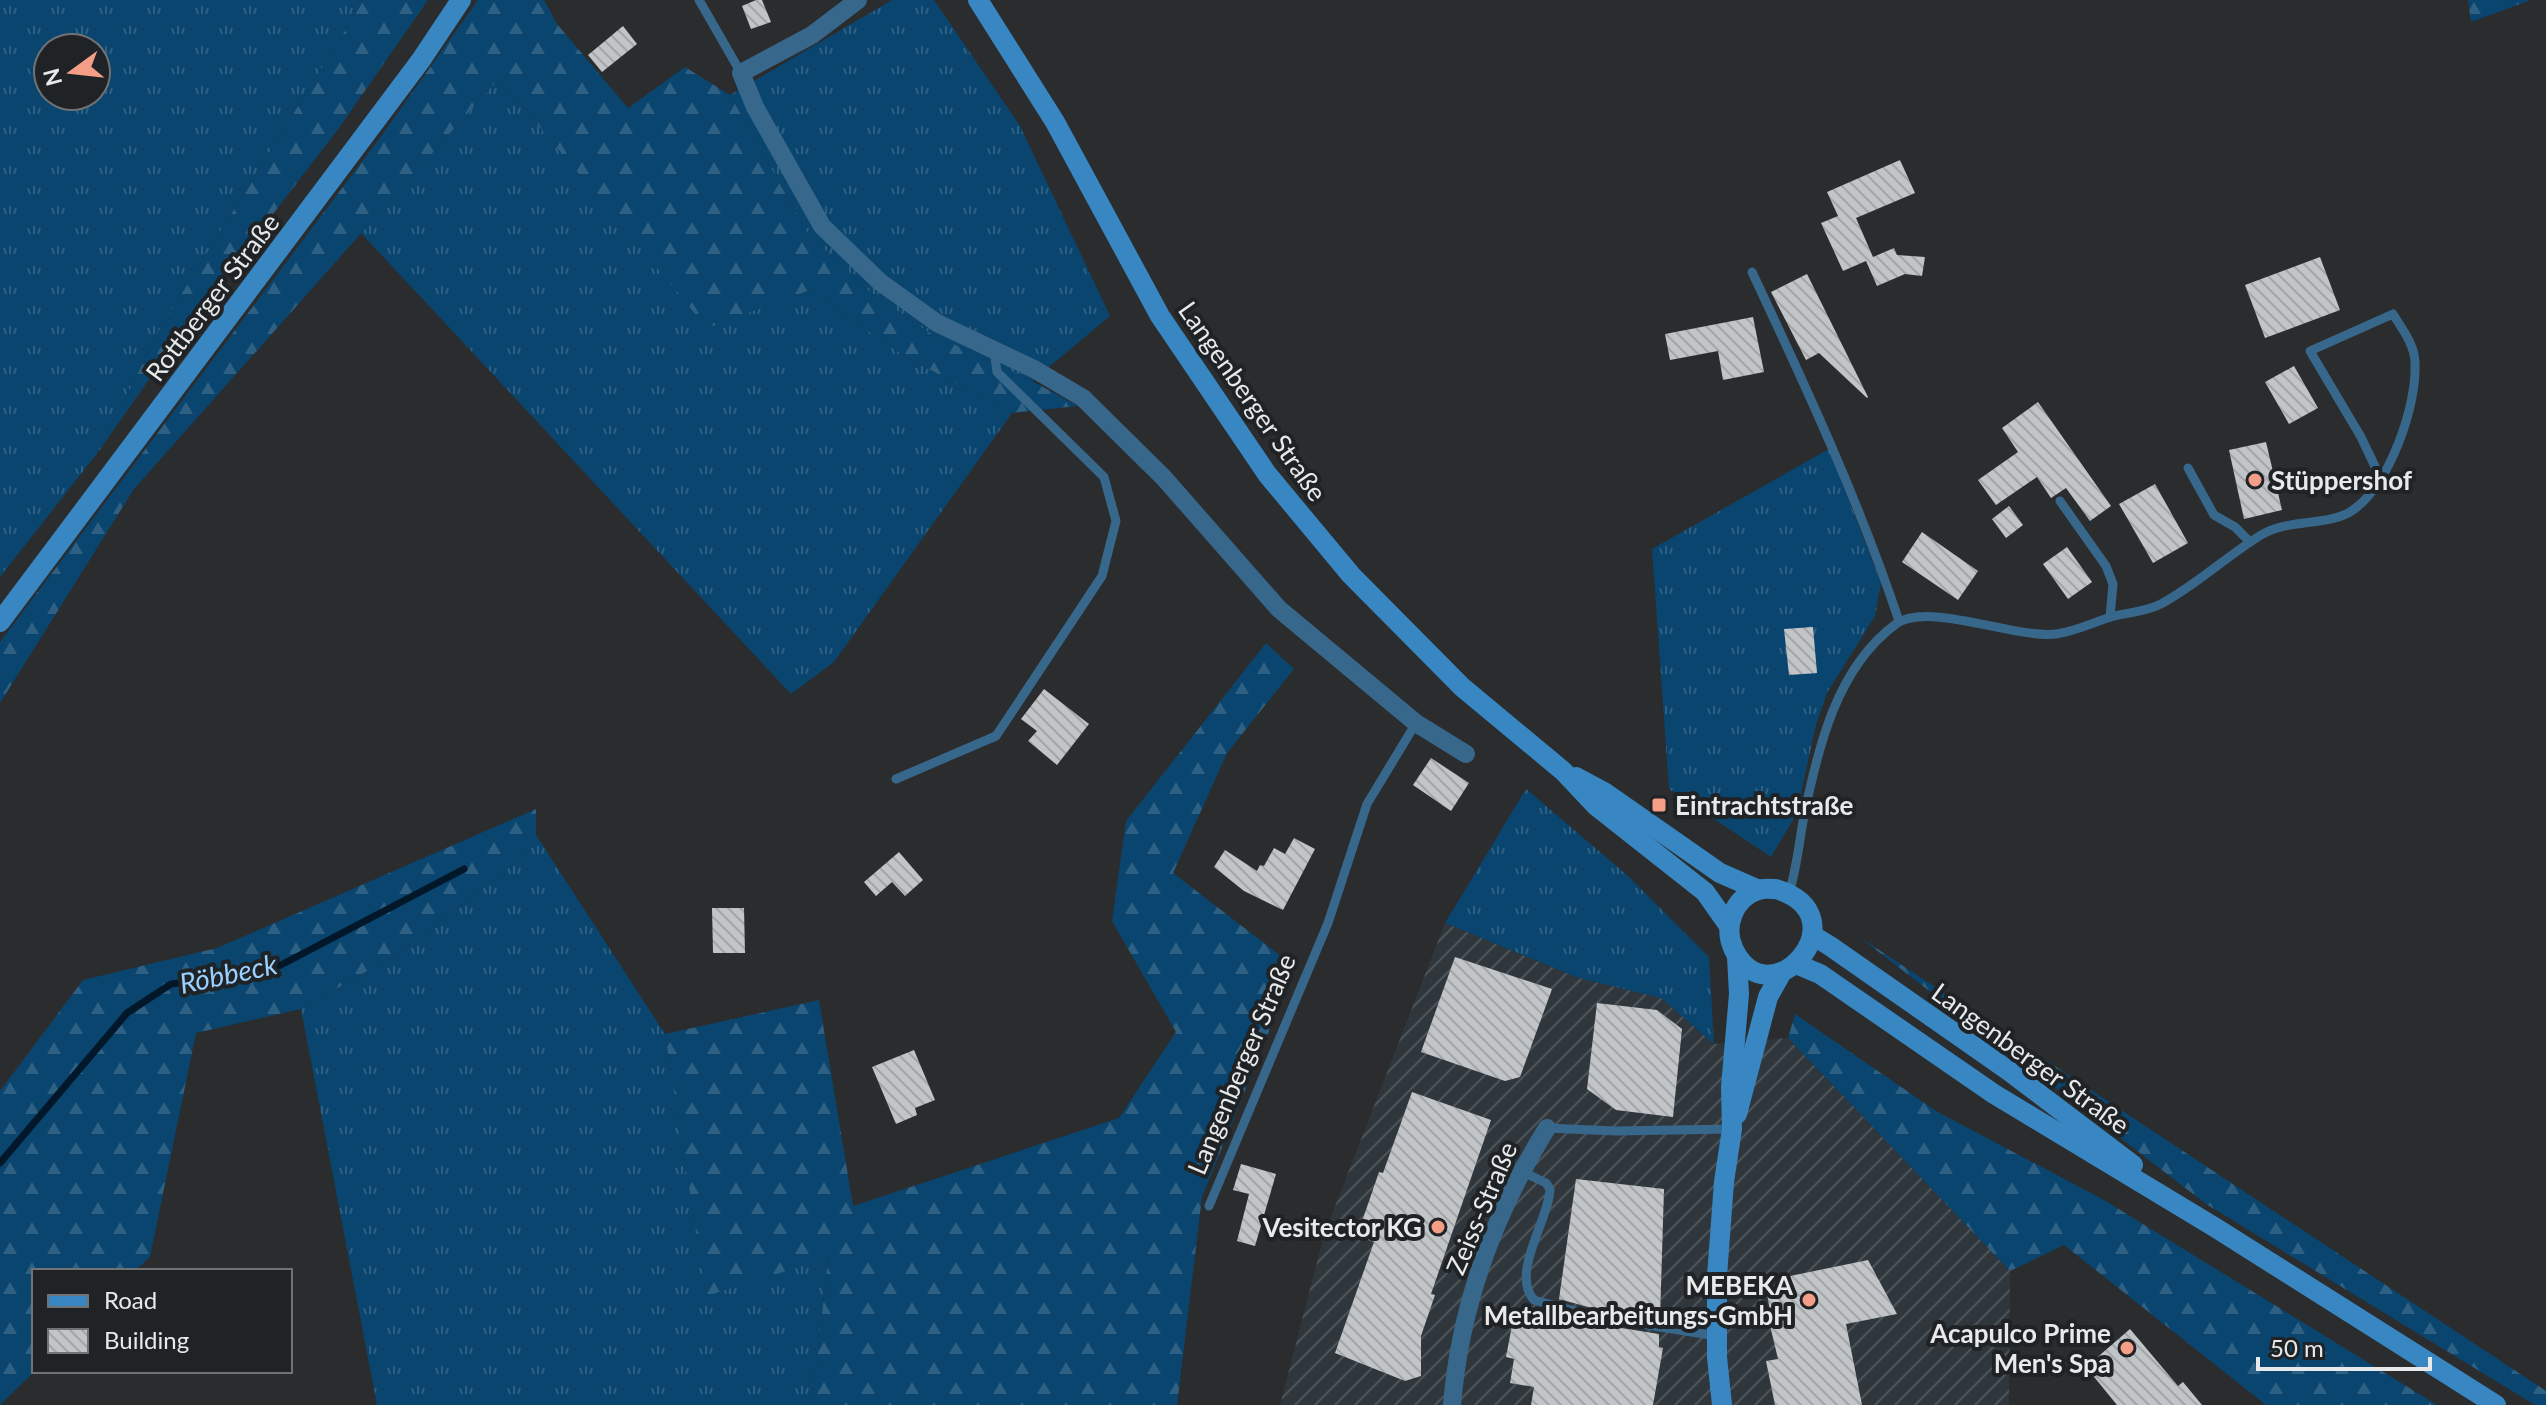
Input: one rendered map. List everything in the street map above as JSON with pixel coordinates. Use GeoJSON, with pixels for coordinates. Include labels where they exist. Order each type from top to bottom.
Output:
{"type":"FeatureCollection","features":[{"type":"Feature","properties":{"kind":"main road","name":"Rottberger Straße"},"geometry":{"type":"LineString","coordinates":[[0,622],[383,111],[461,0]]}},
{"type":"Feature","properties":{"kind":"main road","name":"Langenberger Straße"},"geometry":{"type":"LineString","coordinates":[[978,0],[1055,122],[1160,316],[1267,474],[1351,575],[1451,675],[1563,771],[1596,806],[1705,892],[1729,926]]}},
{"type":"Feature","properties":{"kind":"main road","name":"Langenberger Straße"},"geometry":{"type":"LineString","coordinates":[[1563,771],[1604,792],[1720,873],[1759,890]]}},
{"type":"Feature","properties":{"kind":"main road"},"geometry":{"type":"LineString","coordinates":[[1722,1405],[1717,1276],[1724,1182],[1732,1129],[1731,1087],[1739,994],[1737,957],[1730,942],[1729,926],[1734,910],[1745,898],[1759,890],[1776,889],[1789,893],[1803,906],[1811,919],[1812,935],[1807,952],[1789,968],[1768,997],[1745,1091],[1732,1129]]}},
{"type":"Feature","properties":{"kind":"main road","name":"Langenberger Straße"},"geometry":{"type":"LineString","coordinates":[[1812,935],[2009,1071],[2216,1228]]}},
{"type":"Feature","properties":{"kind":"main road"},"geometry":{"type":"LineString","coordinates":[[1737,957],[1749,968],[1765,975],[1789,968]]}},
{"type":"Feature","properties":{"kind":"main road","name":"Langenberger Straße"},"geometry":{"type":"LineString","coordinates":[[1789,968],[1820,974],[1994,1094],[2216,1228],[2496,1405]]}},
{"type":"Feature","properties":{"kind":"street"},"geometry":{"type":"LineString","coordinates":[[858,0],[812,35],[741,73],[755,107],[822,226],[880,282],[937,323],[1034,369],[1083,398],[1164,478],[1279,609],[1416,723],[1466,754]]}},
{"type":"Feature","properties":{"kind":"street","name":"Zeiss-Straße"},"geometry":{"type":"LineString","coordinates":[[1452,1405],[1466,1317],[1485,1252],[1521,1171],[1547,1128]]}},
{"type":"Feature","properties":{"kind":"lane"},"geometry":{"type":"LineString","coordinates":[[699,0],[741,73]]}},
{"type":"Feature","properties":{"kind":"lane"},"geometry":{"type":"LineString","coordinates":[[1752,272],[1827,431],[1899,621]]}},
{"type":"Feature","properties":{"kind":"lane"},"geometry":{"type":"LineString","coordinates":[[1789,893],[1811,788],[1829,724],[1842,689],[1861,657],[1899,621],[1917,615],[2028,633],[2053,635],[2077,630],[2110,617],[2159,605],[2268,531],[2291,523],[2336,517],[2353,510],[2380,477],[2391,461],[2406,427],[2415,362],[2412,346],[2393,314],[2310,351],[2361,437],[2380,477]]}},
{"type":"Feature","properties":{"kind":"lane"},"geometry":{"type":"LineString","coordinates":[[896,779],[996,736],[1102,576],[1116,521],[1104,477],[997,372],[994,350]]}},
{"type":"Feature","properties":{"kind":"lane"},"geometry":{"type":"LineString","coordinates":[[2188,468],[2214,515],[2235,527],[2250,542]]}},
{"type":"Feature","properties":{"kind":"lane"},"geometry":{"type":"LineString","coordinates":[[2060,501],[2106,566],[2113,584],[2110,617]]}},
{"type":"Feature","properties":{"kind":"lane","name":"Langenberger Straße"},"geometry":{"type":"LineString","coordinates":[[1209,1206],[1328,923],[1367,804],[1416,723]]}},
{"type":"Feature","properties":{"kind":"lane"},"geometry":{"type":"LineString","coordinates":[[1547,1128],[1616,1131],[1732,1129]]}},
{"type":"Feature","properties":{"kind":"lane"},"geometry":{"type":"LineString","coordinates":[[1521,1171],[1546,1183],[1550,1189],[1530,1254],[1525,1285],[1534,1300],[1597,1317],[1717,1336]]}},
{"type":"Feature","properties":{"kind":"shaded area"},"geometry":{"type":"Polygon","coordinates":[[[1445,923],[1579,978],[1661,998],[1714,1044],[1788,1038],[2010,1271],[2009,1405],[1280,1405],[1324,1235],[1445,923]]]}},
{"type":"Feature","properties":{"kind":"green space"},"geometry":{"type":"Polygon","coordinates":[[[0,0],[364,0],[161,327],[99,451],[0,577],[0,0]]]}},
{"type":"Feature","properties":{"kind":"green space"},"geometry":{"type":"Polygon","coordinates":[[[364,0],[428,0],[339,128],[178,338],[99,451],[161,327],[364,0]]]}},
{"type":"Feature","properties":{"kind":"green space"},"geometry":{"type":"Polygon","coordinates":[[[478,0],[544,0],[557,24],[628,108],[685,67],[730,95],[808,234],[870,292],[928,332],[1078,406],[1012,413],[904,356],[810,290],[707,328],[499,78],[134,489],[0,703],[0,642],[379,139],[478,0]]]}},
{"type":"Feature","properties":{"kind":"green space"},"geometry":{"type":"Polygon","coordinates":[[[892,0],[934,0],[1020,126],[1110,316],[1032,381],[928,332],[870,292],[808,234],[730,95],[892,0]]]}},
{"type":"Feature","properties":{"kind":"green space"},"geometry":{"type":"Polygon","coordinates":[[[2468,0],[2531,0],[2471,22],[2468,0]]]}},
{"type":"Feature","properties":{"kind":"green space"},"geometry":{"type":"Polygon","coordinates":[[[499,78],[707,327],[810,290],[904,356],[1012,413],[834,662],[791,694],[361,233],[499,78]]]}},
{"type":"Feature","properties":{"kind":"green space"},"geometry":{"type":"Polygon","coordinates":[[[1829,449],[1881,583],[1875,616],[1827,693],[1816,725],[1796,815],[1771,857],[1669,789],[1652,549],[1829,449]]]}},
{"type":"Feature","properties":{"kind":"green space"},"geometry":{"type":"Polygon","coordinates":[[[1266,643],[1294,669],[1227,753],[1173,873],[1295,967],[1202,1197],[1177,1405],[812,1405],[828,1258],[706,1296],[665,1034],[819,1000],[853,1206],[1119,1118],[1176,1032],[1112,921],[1126,821],[1266,643]]]}},
{"type":"Feature","properties":{"kind":"green space"},"geometry":{"type":"Polygon","coordinates":[[[1526,789],[1627,875],[1709,957],[1714,1044],[1661,998],[1579,978],[1445,923],[1526,789]]]}},
{"type":"Feature","properties":{"kind":"green space"},"geometry":{"type":"Polygon","coordinates":[[[536,809],[536,835],[520,859],[400,952],[301,1009],[196,1033],[150,1257],[137,1269],[32,1269],[33,1373],[0,1405],[0,1091],[83,980],[217,948],[536,809]]]}},
{"type":"Feature","properties":{"kind":"green space"},"geometry":{"type":"Polygon","coordinates":[[[536,835],[665,1034],[706,1295],[828,1257],[812,1405],[377,1405],[301,1009],[400,952],[520,859],[536,835]]]}},
{"type":"Feature","properties":{"kind":"green space"},"geometry":{"type":"Polygon","coordinates":[[[1858,936],[2546,1391],[2546,1405],[2535,1405],[2206,1204],[1858,936]]]}},
{"type":"Feature","properties":{"kind":"green space"},"geometry":{"type":"Polygon","coordinates":[[[1795,1014],[1936,1111],[2104,1200],[2437,1405],[2266,1405],[2064,1245],[2010,1271],[1788,1038],[1795,1014]]]}},
{"type":"Feature","properties":{"kind":"building"},"geometry":{"type":"Polygon","coordinates":[[[762,0],[771,22],[751,29],[742,6],[762,0]]]}},
{"type":"Feature","properties":{"kind":"building"},"geometry":{"type":"Polygon","coordinates":[[[623,26],[637,44],[602,72],[588,55],[623,26]]]}},
{"type":"Feature","properties":{"kind":"building"},"geometry":{"type":"Polygon","coordinates":[[[1900,160],[1915,193],[1856,218],[1873,257],[1894,248],[1897,255],[1925,257],[1922,276],[1905,274],[1877,286],[1866,261],[1843,271],[1821,223],[1838,216],[1827,192],[1900,160]]]}},
{"type":"Feature","properties":{"kind":"building"},"geometry":{"type":"Polygon","coordinates":[[[2320,257],[2340,310],[2265,338],[2245,285],[2320,257]]]}},
{"type":"Feature","properties":{"kind":"building"},"geometry":{"type":"Polygon","coordinates":[[[1807,274],[1867,398],[1819,353],[1806,360],[1771,292],[1807,274]]]}},
{"type":"Feature","properties":{"kind":"building"},"geometry":{"type":"Polygon","coordinates":[[[1753,317],[1764,372],[1723,380],[1718,351],[1670,360],[1665,334],[1753,317]]]}},
{"type":"Feature","properties":{"kind":"building"},"geometry":{"type":"Polygon","coordinates":[[[2294,366],[2318,408],[2289,424],[2265,382],[2294,366]]]}},
{"type":"Feature","properties":{"kind":"building"},"geometry":{"type":"Polygon","coordinates":[[[2038,402],[2111,506],[2090,521],[2066,488],[2051,498],[2037,477],[1996,505],[1978,480],[2018,452],[2002,428],[2038,402]]]}},
{"type":"Feature","properties":{"kind":"building","name":"Stüppershof"},"geometry":{"type":"Polygon","coordinates":[[[2266,442],[2282,510],[2244,519],[2229,450],[2266,442]]]}},
{"type":"Feature","properties":{"kind":"building"},"geometry":{"type":"Polygon","coordinates":[[[2155,484],[2188,543],[2153,563],[2119,504],[2155,484]]]}},
{"type":"Feature","properties":{"kind":"building"},"geometry":{"type":"Polygon","coordinates":[[[2009,506],[2023,525],[2006,538],[1992,519],[2009,506]]]}},
{"type":"Feature","properties":{"kind":"building"},"geometry":{"type":"Polygon","coordinates":[[[1922,532],[1978,571],[1958,600],[1902,562],[1922,532]]]}},
{"type":"Feature","properties":{"kind":"building"},"geometry":{"type":"Polygon","coordinates":[[[2067,547],[2092,582],[2068,599],[2043,564],[2067,547]]]}},
{"type":"Feature","properties":{"kind":"building"},"geometry":{"type":"Polygon","coordinates":[[[1813,627],[1817,673],[1789,675],[1784,629],[1813,627]]]}},
{"type":"Feature","properties":{"kind":"building"},"geometry":{"type":"Polygon","coordinates":[[[1044,689],[1089,724],[1057,765],[1028,741],[1037,731],[1021,719],[1044,689]]]}},
{"type":"Feature","properties":{"kind":"building"},"geometry":{"type":"Polygon","coordinates":[[[1431,758],[1469,783],[1451,811],[1413,785],[1431,758]]]}},
{"type":"Feature","properties":{"kind":"building"},"geometry":{"type":"Polygon","coordinates":[[[1294,838],[1315,849],[1283,910],[1244,891],[1214,867],[1225,850],[1257,871],[1260,865],[1264,866],[1274,848],[1285,854],[1294,838]]]}},
{"type":"Feature","properties":{"kind":"building"},"geometry":{"type":"Polygon","coordinates":[[[899,852],[923,880],[905,896],[892,882],[876,896],[864,882],[899,852]]]}},
{"type":"Feature","properties":{"kind":"building"},"geometry":{"type":"Polygon","coordinates":[[[712,908],[744,908],[745,953],[713,953],[712,908]]]}},
{"type":"Feature","properties":{"kind":"building"},"geometry":{"type":"Polygon","coordinates":[[[1455,957],[1552,989],[1520,1077],[1505,1081],[1421,1052],[1455,957]]]}},
{"type":"Feature","properties":{"kind":"building"},"geometry":{"type":"Polygon","coordinates":[[[1597,1003],[1657,1010],[1682,1029],[1673,1117],[1616,1110],[1587,1089],[1597,1003]]]}},
{"type":"Feature","properties":{"kind":"building"},"geometry":{"type":"Polygon","coordinates":[[[914,1050],[935,1100],[915,1108],[917,1115],[896,1124],[872,1067],[914,1050]]]}},
{"type":"Feature","properties":{"kind":"building"},"geometry":{"type":"Polygon","coordinates":[[[1412,1092],[1491,1120],[1431,1294],[1435,1295],[1421,1336],[1421,1376],[1405,1381],[1335,1353],[1374,1242],[1357,1236],[1412,1092]]]}},
{"type":"Feature","properties":{"kind":"building"},"geometry":{"type":"Polygon","coordinates":[[[1241,1164],[1276,1174],[1255,1246],[1237,1241],[1249,1194],[1233,1190],[1241,1164]]]}},
{"type":"Feature","properties":{"kind":"building"},"geometry":{"type":"Polygon","coordinates":[[[1576,1179],[1664,1189],[1660,1319],[1599,1310],[1559,1299],[1576,1179]]]}},
{"type":"Feature","properties":{"kind":"building"},"geometry":{"type":"Polygon","coordinates":[[[1868,1260],[1897,1314],[1846,1324],[1862,1405],[1775,1405],[1766,1361],[1778,1359],[1768,1317],[1771,1316],[1767,1294],[1793,1289],[1790,1276],[1868,1260]]]}},
{"type":"Feature","properties":{"kind":"building"},"geometry":{"type":"Polygon","coordinates":[[[1557,1314],[1659,1334],[1659,1347],[1663,1348],[1653,1405],[1531,1405],[1534,1387],[1510,1383],[1514,1359],[1506,1357],[1513,1320],[1555,1328],[1557,1314]]]}},
{"type":"Feature","properties":{"kind":"building","name":"Acapulco Prime Men's Spa"},"geometry":{"type":"Polygon","coordinates":[[[2130,1329],[2178,1386],[2183,1382],[2202,1405],[2117,1405],[2086,1367],[2130,1329]]]}},
{"type":"Feature","properties":{"kind":"waterway","name":"Röbbeck"},"geometry":{"type":"LineString","coordinates":[[0,1163],[127,1013],[171,984],[236,976],[281,965],[464,869]]}},
{"type":"Feature","properties":{"kind":"place","name":"Stüppershof"},"geometry":{"type":"Point","coordinates":[2255,480]}},
{"type":"Feature","properties":{"kind":"place","name":"Eintrachtstraße"},"geometry":{"type":"Point","coordinates":[1659,805]}},
{"type":"Feature","properties":{"kind":"place","name":"Vesitector KG"},"geometry":{"type":"Point","coordinates":[1438,1227]}},
{"type":"Feature","properties":{"kind":"place","name":"MEBEKA Metallbearbeitungs-GmbH"},"geometry":{"type":"Point","coordinates":[1809,1300]}},
{"type":"Feature","properties":{"kind":"place","name":"Acapulco Prime Men's Spa"},"geometry":{"type":"Point","coordinates":[2127,1348]}}]}
